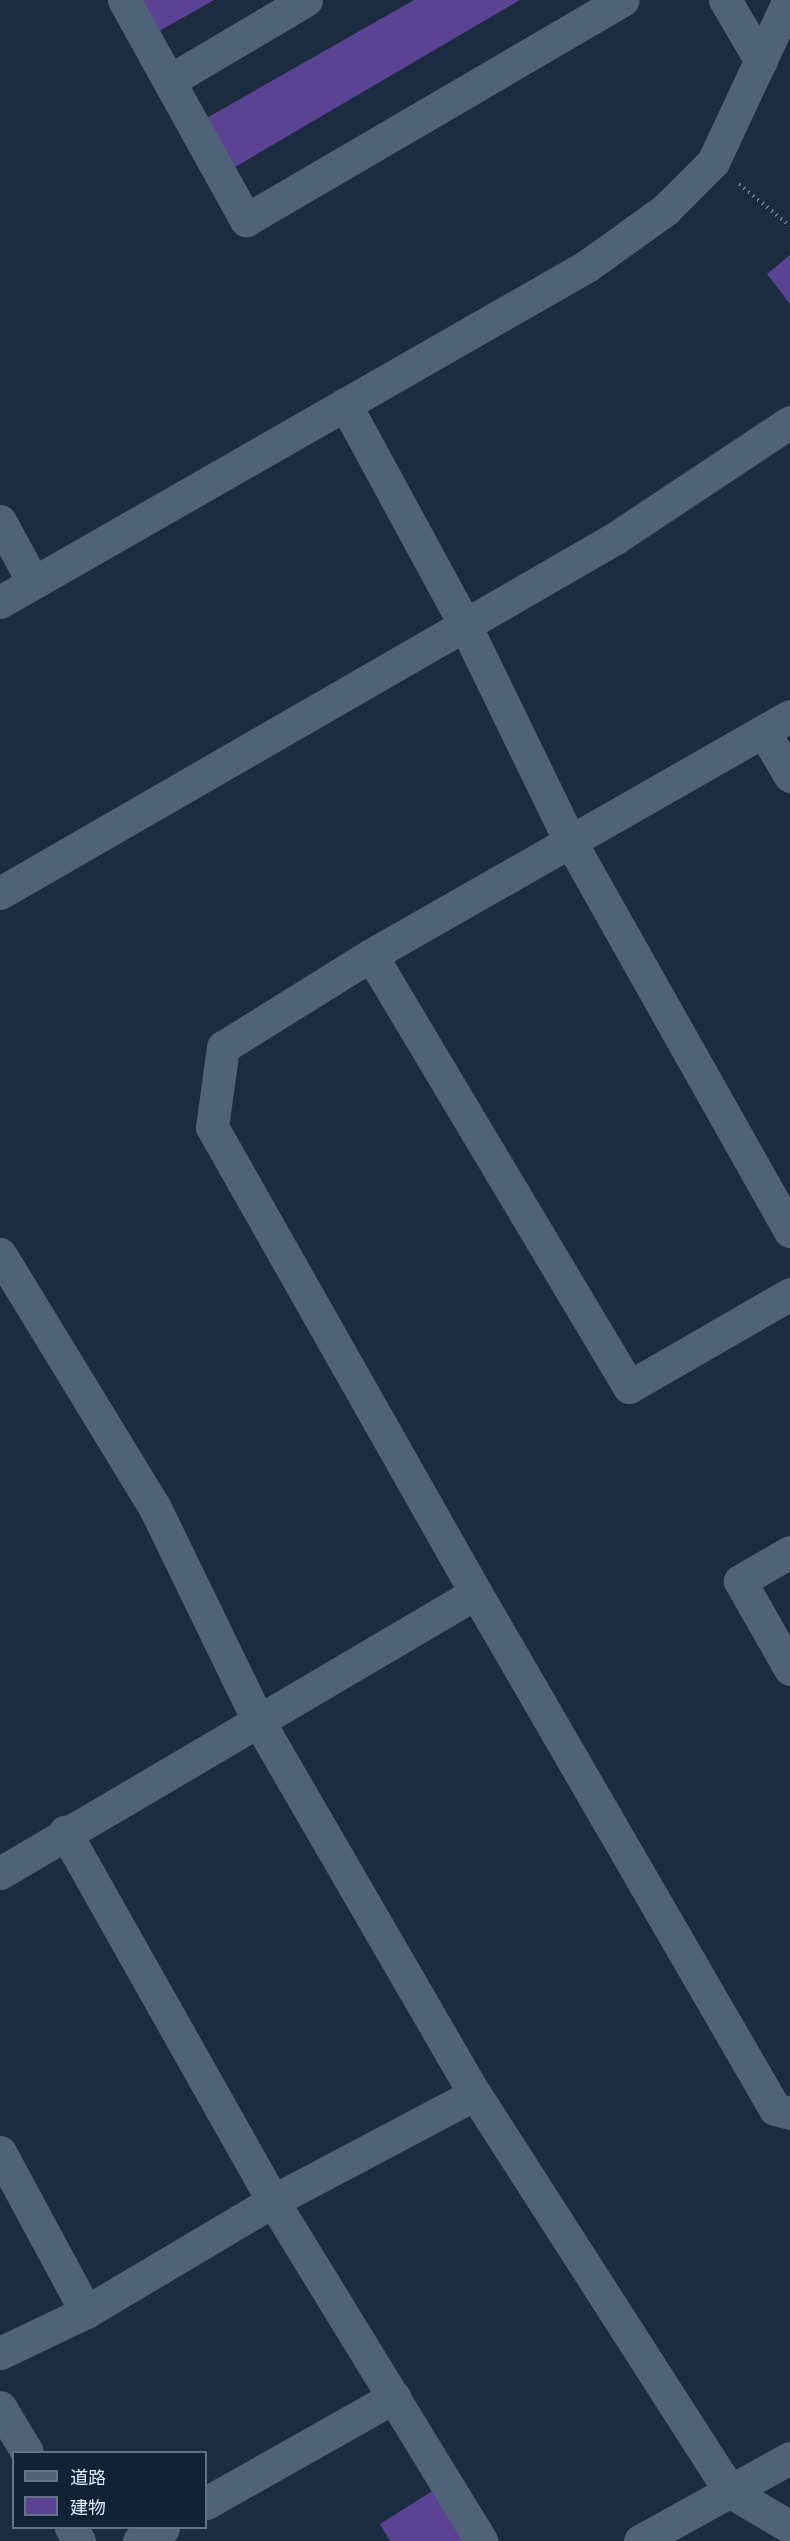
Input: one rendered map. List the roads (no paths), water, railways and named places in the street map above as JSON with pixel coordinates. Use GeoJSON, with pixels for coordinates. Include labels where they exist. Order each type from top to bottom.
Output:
{"type":"FeatureCollection","features":[{"type":"Feature","properties":{"kind":"street"},"geometry":{"type":"LineString","coordinates":[[124,0],[246,220],[623,0]]}},
{"type":"Feature","properties":{"kind":"street"},"geometry":{"type":"LineString","coordinates":[[169,81],[306,0]]}},
{"type":"Feature","properties":{"kind":"street"},"geometry":{"type":"LineString","coordinates":[[725,0],[761,61]]}},
{"type":"Feature","properties":{"kind":"street"},"geometry":{"type":"LineString","coordinates":[[0,602],[587,266],[665,210],[713,162],[789,0]]}},
{"type":"Feature","properties":{"kind":"street"},"geometry":{"type":"LineString","coordinates":[[345,404],[465,625],[570,839],[790,1230]]}},
{"type":"Feature","properties":{"kind":"street"},"geometry":{"type":"LineString","coordinates":[[0,893],[614,539],[790,422]]}},
{"type":"Feature","properties":{"kind":"street"},"geometry":{"type":"LineString","coordinates":[[0,521],[33,582]]}},
{"type":"Feature","properties":{"kind":"street"},"geometry":{"type":"LineString","coordinates":[[790,776],[777,724],[570,839],[371,955],[223,1047],[212,1127],[476,1593],[776,2109],[790,2113]]}},
{"type":"Feature","properties":{"kind":"street"},"geometry":{"type":"LineString","coordinates":[[371,955],[629,1387],[790,1294]]}},
{"type":"Feature","properties":{"kind":"street"},"geometry":{"type":"LineString","coordinates":[[0,1254],[155,1508],[259,1722],[475,2094],[731,2492],[790,2527]]}},
{"type":"Feature","properties":{"kind":"street"},"geometry":{"type":"LineString","coordinates":[[790,1551],[740,1581],[790,1669]]}},
{"type":"Feature","properties":{"kind":"street"},"geometry":{"type":"LineString","coordinates":[[0,1873],[476,1593]]}},
{"type":"Feature","properties":{"kind":"street"},"geometry":{"type":"LineString","coordinates":[[65,1833],[273,2201],[481,2541]]}},
{"type":"Feature","properties":{"kind":"street"},"geometry":{"type":"LineString","coordinates":[[0,2354],[86,2312],[273,2201],[475,2094]]}},
{"type":"Feature","properties":{"kind":"street"},"geometry":{"type":"LineString","coordinates":[[0,2152],[86,2312]]}},
{"type":"Feature","properties":{"kind":"street"},"geometry":{"type":"LineString","coordinates":[[207,2502],[394,2397]]}},
{"type":"Feature","properties":{"kind":"street"},"geometry":{"type":"LineString","coordinates":[[0,2407],[26,2451]]}},
{"type":"Feature","properties":{"kind":"street"},"geometry":{"type":"LineString","coordinates":[[640,2541],[790,2458]]}},
{"type":"Feature","properties":{"kind":"street"},"geometry":{"type":"LineString","coordinates":[[139,2541],[161,2529]]}}]}
